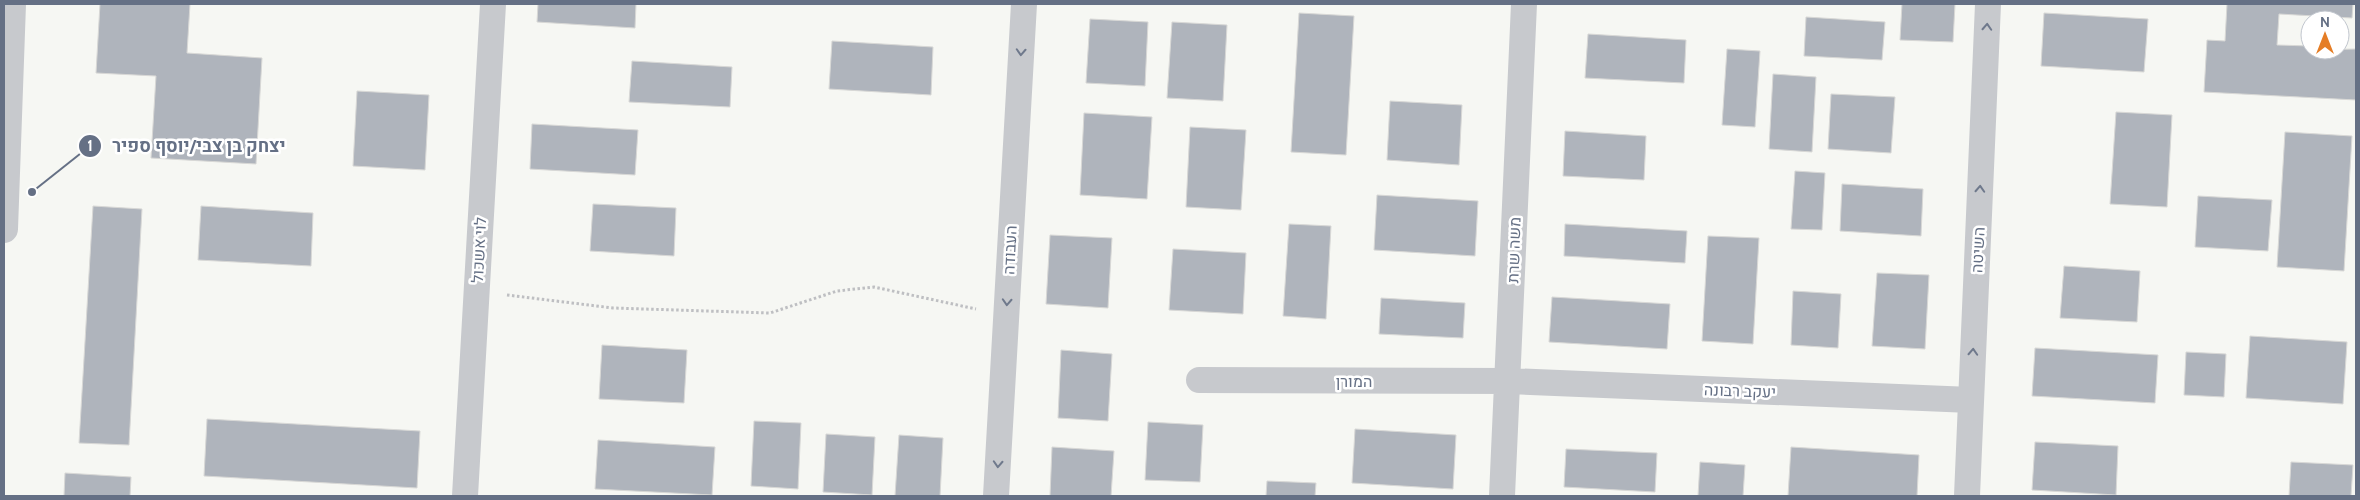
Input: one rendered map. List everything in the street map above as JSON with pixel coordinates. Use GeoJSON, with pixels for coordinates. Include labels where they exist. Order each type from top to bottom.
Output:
{"type":"FeatureCollection","features":[{"type":"Feature","properties":{"kind":"street"},"geometry":{"type":"LineString","coordinates":[[4,229],[12,4]]}},
{"type":"Feature","properties":{"kind":"street","name":"לוי אשכול"},"geometry":{"type":"LineString","coordinates":[[464,496],[493,4]]}},
{"type":"Feature","properties":{"kind":"street","name":"העבודה"},"geometry":{"type":"LineString","coordinates":[[996,496],[1024,4]]}},
{"type":"Feature","properties":{"kind":"street","name":"משה שרת"},"geometry":{"type":"LineString","coordinates":[[1502,496],[1524,4]]}},
{"type":"Feature","properties":{"kind":"street","name":"השיטה"},"geometry":{"type":"LineString","coordinates":[[1968,496],[1988,4]]}},
{"type":"Feature","properties":{"kind":"street","name":"המורן"},"geometry":{"type":"LineString","coordinates":[[1199,380],[1508,381]]}},
{"type":"Feature","properties":{"kind":"street","name":"יעקב רבונה"},"geometry":{"type":"LineString","coordinates":[[1508,381],[1971,400]]}},
{"type":"Feature","properties":{"kind":"path"},"geometry":{"type":"LineString","coordinates":[[476,291],[613,308],[770,313],[837,291],[874,288],[948,304],[1006,313]]}},
{"type":"Feature","properties":{"kind":"building"},"geometry":{"type":"Polygon","coordinates":[[[100,4],[190,4],[187,53],[262,58],[256,164],[151,158],[156,76],[96,73],[100,4]]]}},
{"type":"Feature","properties":{"kind":"building"},"geometry":{"type":"Polygon","coordinates":[[[538,4],[636,4],[635,28],[537,22],[538,4]]]}},
{"type":"Feature","properties":{"kind":"building"},"geometry":{"type":"Polygon","coordinates":[[[1902,4],[1955,4],[1953,42],[1900,40],[1902,4]]]}},
{"type":"Feature","properties":{"kind":"building"},"geometry":{"type":"Polygon","coordinates":[[[2227,4],[2353,4],[2352,18],[2350,18],[2350,10],[2300,10],[2300,15],[2279,14],[2277,45],[2300,46],[2300,60],[2350,60],[2350,49],[2356,49],[2356,100],[2204,92],[2207,40],[2225,41],[2227,4]]]}},
{"type":"Feature","properties":{"kind":"building"},"geometry":{"type":"Polygon","coordinates":[[[1299,13],[1354,16],[1346,155],[1291,152],[1299,13]]]}},
{"type":"Feature","properties":{"kind":"building"},"geometry":{"type":"Polygon","coordinates":[[[2044,13],[2148,19],[2144,72],[2041,66],[2044,13]]]}},
{"type":"Feature","properties":{"kind":"building"},"geometry":{"type":"Polygon","coordinates":[[[1806,17],[1885,22],[1882,60],[1804,56],[1806,17]]]}},
{"type":"Feature","properties":{"kind":"building"},"geometry":{"type":"Polygon","coordinates":[[[1090,19],[1148,22],[1145,86],[1086,83],[1090,19]]]}},
{"type":"Feature","properties":{"kind":"building"},"geometry":{"type":"Polygon","coordinates":[[[1172,22],[1227,25],[1223,101],[1167,98],[1172,22]]]}},
{"type":"Feature","properties":{"kind":"building"},"geometry":{"type":"Polygon","coordinates":[[[1588,34],[1686,40],[1684,83],[1585,78],[1588,34]]]}},
{"type":"Feature","properties":{"kind":"building"},"geometry":{"type":"Polygon","coordinates":[[[832,41],[933,47],[931,95],[829,89],[832,41]]]}},
{"type":"Feature","properties":{"kind":"building"},"geometry":{"type":"Polygon","coordinates":[[[1727,49],[1760,51],[1755,127],[1722,125],[1727,49]]]}},
{"type":"Feature","properties":{"kind":"building"},"geometry":{"type":"Polygon","coordinates":[[[632,61],[732,67],[730,107],[629,102],[632,61]]]}},
{"type":"Feature","properties":{"kind":"building"},"geometry":{"type":"Polygon","coordinates":[[[1773,74],[1816,77],[1812,152],[1769,149],[1773,74]]]}},
{"type":"Feature","properties":{"kind":"building"},"geometry":{"type":"Polygon","coordinates":[[[357,91],[429,95],[425,170],[353,166],[357,91]]]}},
{"type":"Feature","properties":{"kind":"building"},"geometry":{"type":"Polygon","coordinates":[[[1831,94],[1895,97],[1891,153],[1828,149],[1831,94]]]}},
{"type":"Feature","properties":{"kind":"building"},"geometry":{"type":"Polygon","coordinates":[[[1390,101],[1462,105],[1459,165],[1387,160],[1390,101]]]}},
{"type":"Feature","properties":{"kind":"building"},"geometry":{"type":"Polygon","coordinates":[[[2116,112],[2172,115],[2167,207],[2110,204],[2116,112]]]}},
{"type":"Feature","properties":{"kind":"building"},"geometry":{"type":"Polygon","coordinates":[[[1084,113],[1152,117],[1147,199],[1080,195],[1084,113]]]}},
{"type":"Feature","properties":{"kind":"building"},"geometry":{"type":"Polygon","coordinates":[[[532,124],[638,130],[635,175],[530,169],[532,124]]]}},
{"type":"Feature","properties":{"kind":"building"},"geometry":{"type":"Polygon","coordinates":[[[1190,127],[1246,130],[1241,210],[1186,207],[1190,127]]]}},
{"type":"Feature","properties":{"kind":"building"},"geometry":{"type":"Polygon","coordinates":[[[1565,131],[1646,136],[1644,180],[1563,176],[1565,131]]]}},
{"type":"Feature","properties":{"kind":"building"},"geometry":{"type":"Polygon","coordinates":[[[2285,132],[2352,136],[2344,271],[2277,267],[2285,132]]]}},
{"type":"Feature","properties":{"kind":"building"},"geometry":{"type":"Polygon","coordinates":[[[1795,171],[1825,173],[1822,230],[1791,229],[1795,171]]]}},
{"type":"Feature","properties":{"kind":"building"},"geometry":{"type":"Polygon","coordinates":[[[1842,184],[1923,189],[1921,236],[1840,231],[1842,184]]]}},
{"type":"Feature","properties":{"kind":"building"},"geometry":{"type":"Polygon","coordinates":[[[1377,195],[1478,201],[1475,256],[1374,250],[1377,195]]]}},
{"type":"Feature","properties":{"kind":"building"},"geometry":{"type":"Polygon","coordinates":[[[2198,196],[2272,200],[2268,251],[2195,247],[2198,196]]]}},
{"type":"Feature","properties":{"kind":"building"},"geometry":{"type":"Polygon","coordinates":[[[593,204],[676,208],[674,256],[590,251],[593,204]]]}},
{"type":"Feature","properties":{"kind":"building"},"geometry":{"type":"Polygon","coordinates":[[[93,206],[142,209],[129,445],[79,443],[93,206]]]}},
{"type":"Feature","properties":{"kind":"building"},"geometry":{"type":"Polygon","coordinates":[[[201,206],[313,213],[311,266],[198,260],[201,206]]]}},
{"type":"Feature","properties":{"kind":"building"},"geometry":{"type":"Polygon","coordinates":[[[1289,224],[1331,226],[1326,319],[1283,316],[1289,224]]]}},
{"type":"Feature","properties":{"kind":"building"},"geometry":{"type":"Polygon","coordinates":[[[1565,224],[1687,231],[1685,263],[1564,256],[1565,224]]]}},
{"type":"Feature","properties":{"kind":"building"},"geometry":{"type":"Polygon","coordinates":[[[1050,235],[1112,238],[1108,308],[1046,304],[1050,235]]]}},
{"type":"Feature","properties":{"kind":"building"},"geometry":{"type":"Polygon","coordinates":[[[1708,236],[1759,238],[1753,344],[1702,341],[1708,236]]]}},
{"type":"Feature","properties":{"kind":"building"},"geometry":{"type":"Polygon","coordinates":[[[1173,249],[1246,253],[1243,314],[1169,310],[1173,249]]]}},
{"type":"Feature","properties":{"kind":"building"},"geometry":{"type":"Polygon","coordinates":[[[2064,266],[2140,271],[2137,322],[2060,318],[2064,266]]]}},
{"type":"Feature","properties":{"kind":"building"},"geometry":{"type":"Polygon","coordinates":[[[1877,273],[1929,275],[1925,349],[1872,346],[1877,273]]]}},
{"type":"Feature","properties":{"kind":"building"},"geometry":{"type":"Polygon","coordinates":[[[1793,291],[1841,294],[1838,348],[1791,345],[1793,291]]]}},
{"type":"Feature","properties":{"kind":"building"},"geometry":{"type":"Polygon","coordinates":[[[1552,297],[1670,304],[1667,349],[1549,342],[1552,297]]]}},
{"type":"Feature","properties":{"kind":"building"},"geometry":{"type":"Polygon","coordinates":[[[1381,298],[1465,303],[1463,338],[1379,334],[1381,298]]]}},
{"type":"Feature","properties":{"kind":"building"},"geometry":{"type":"Polygon","coordinates":[[[2250,336],[2347,342],[2343,404],[2246,398],[2250,336]]]}},
{"type":"Feature","properties":{"kind":"building"},"geometry":{"type":"Polygon","coordinates":[[[602,345],[687,350],[684,403],[599,399],[602,345]]]}},
{"type":"Feature","properties":{"kind":"building"},"geometry":{"type":"Polygon","coordinates":[[[2035,348],[2158,355],[2155,403],[2032,396],[2035,348]]]}},
{"type":"Feature","properties":{"kind":"building"},"geometry":{"type":"Polygon","coordinates":[[[1061,350],[1112,354],[1108,421],[1058,418],[1061,350]]]}},
{"type":"Feature","properties":{"kind":"building"},"geometry":{"type":"Polygon","coordinates":[[[2186,352],[2226,354],[2224,397],[2184,395],[2186,352]]]}},
{"type":"Feature","properties":{"kind":"building"},"geometry":{"type":"Polygon","coordinates":[[[207,419],[420,431],[417,488],[204,476],[207,419]]]}},
{"type":"Feature","properties":{"kind":"building"},"geometry":{"type":"Polygon","coordinates":[[[754,421],[801,423],[798,489],[751,486],[754,421]]]}},
{"type":"Feature","properties":{"kind":"building"},"geometry":{"type":"Polygon","coordinates":[[[1148,422],[1203,425],[1200,482],[1145,480],[1148,422]]]}},
{"type":"Feature","properties":{"kind":"building"},"geometry":{"type":"Polygon","coordinates":[[[1355,429],[1456,435],[1453,489],[1352,483],[1355,429]]]}},
{"type":"Feature","properties":{"kind":"building"},"geometry":{"type":"Polygon","coordinates":[[[826,434],[875,437],[872,495],[823,492],[826,434]]]}},
{"type":"Feature","properties":{"kind":"building"},"geometry":{"type":"Polygon","coordinates":[[[899,435],[943,438],[940,496],[895,496],[899,435]]]}},
{"type":"Feature","properties":{"kind":"building"},"geometry":{"type":"Polygon","coordinates":[[[598,440],[715,447],[712,495],[595,489],[598,440]]]}},
{"type":"Feature","properties":{"kind":"building"},"geometry":{"type":"Polygon","coordinates":[[[2035,442],[2118,446],[2116,495],[2032,490],[2035,442]]]}},
{"type":"Feature","properties":{"kind":"building"},"geometry":{"type":"Polygon","coordinates":[[[1052,447],[1114,451],[1111,496],[1050,496],[1052,447]]]}},
{"type":"Feature","properties":{"kind":"building"},"geometry":{"type":"Polygon","coordinates":[[[1791,447],[1919,455],[1917,496],[1788,496],[1791,447]]]}},
{"type":"Feature","properties":{"kind":"building"},"geometry":{"type":"Polygon","coordinates":[[[1566,449],[1657,453],[1655,492],[1564,487],[1566,449]]]}},
{"type":"Feature","properties":{"kind":"building"},"geometry":{"type":"Polygon","coordinates":[[[1700,462],[1745,465],[1743,496],[1698,496],[1700,462]]]}},
{"type":"Feature","properties":{"kind":"building"},"geometry":{"type":"Polygon","coordinates":[[[2291,462],[2353,465],[2351,496],[2289,496],[2291,462]]]}},
{"type":"Feature","properties":{"kind":"building"},"geometry":{"type":"Polygon","coordinates":[[[65,473],[131,477],[130,496],[64,496],[65,473]]]}},
{"type":"Feature","properties":{"kind":"building"},"geometry":{"type":"Polygon","coordinates":[[[1267,481],[1316,483],[1315,496],[1266,496],[1267,481]]]}},
{"type":"Feature","properties":{"kind":"place","name":"יצחק בן צבי/יוסף ספיר"},"geometry":{"type":"Point","coordinates":[32,192]}}]}
